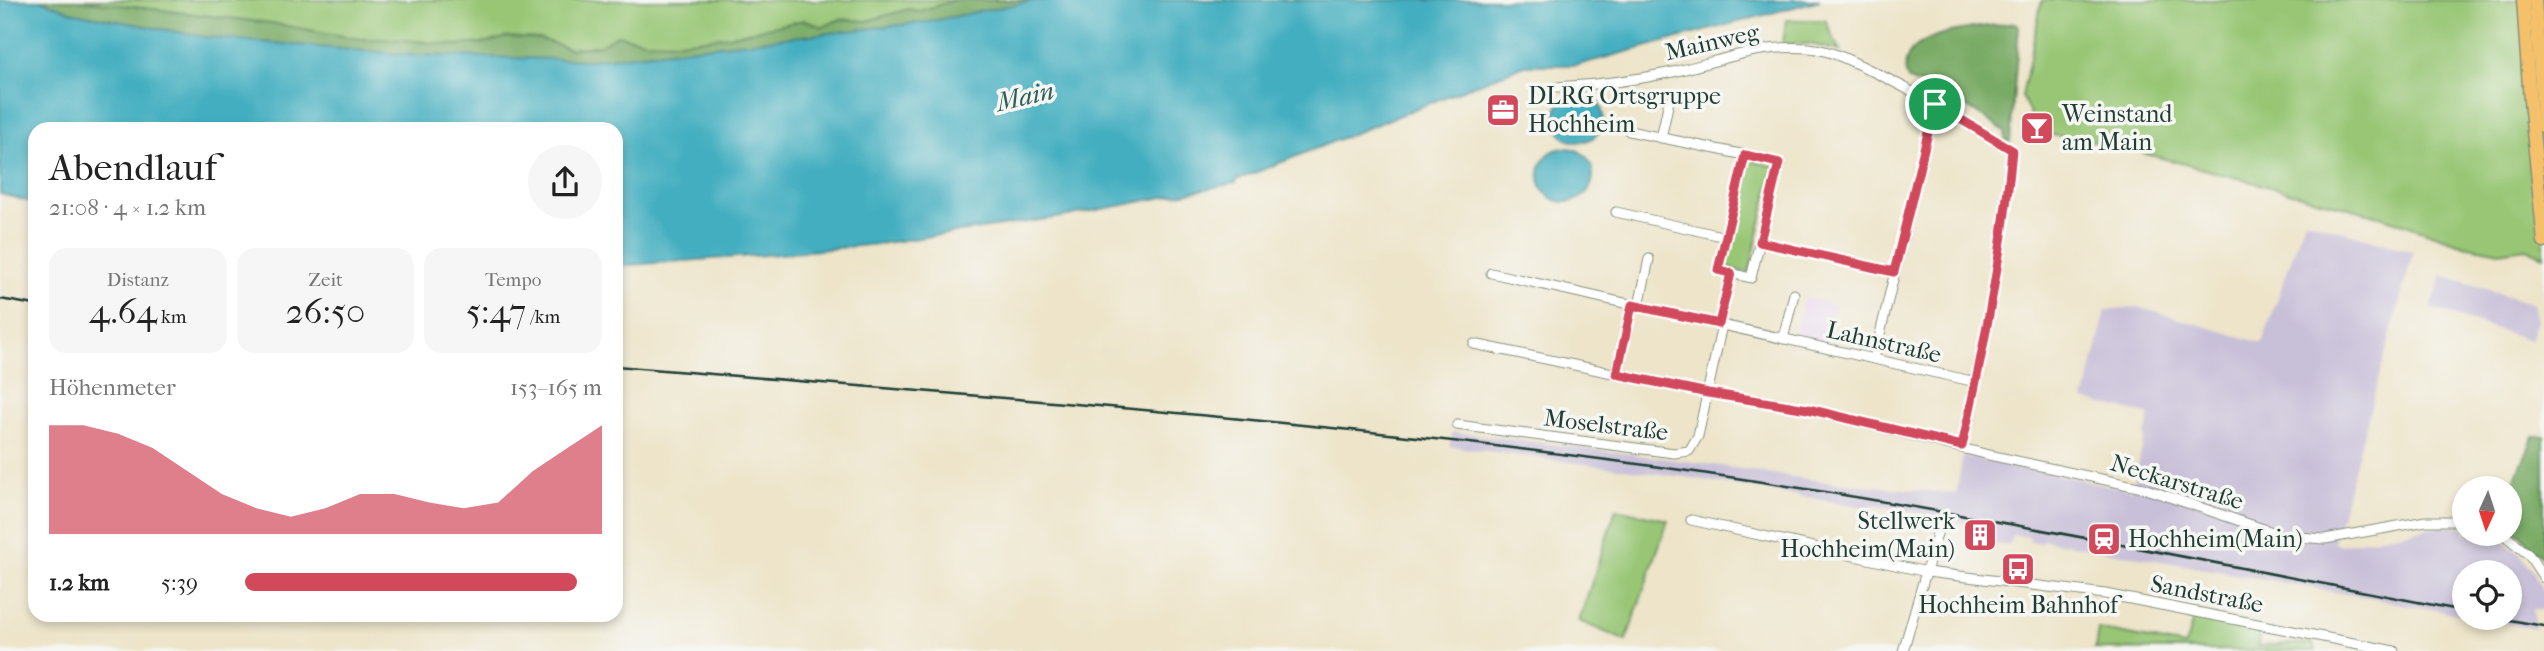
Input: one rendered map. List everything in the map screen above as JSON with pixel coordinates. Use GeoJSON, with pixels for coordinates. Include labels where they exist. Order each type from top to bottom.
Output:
{"type":"FeatureCollection","features":[{"type":"Feature","properties":{"kind":"highway"},"geometry":{"type":"LineString","coordinates":[[2523,0],[2544,242]]}},
{"type":"Feature","properties":{"kind":"highway"},"geometry":{"type":"LineString","coordinates":[[2535,0],[2544,127]]}},
{"type":"Feature","properties":{"kind":"street","name":"Mainweg"},"geometry":{"type":"LineString","coordinates":[[1558,87],[1633,80],[1674,72],[1744,51],[1775,47],[1809,48],[1836,54],[1899,84],[2012,150],[2007,206],[1962,446]]}},
{"type":"Feature","properties":{"kind":"street"},"geometry":{"type":"LineString","coordinates":[[1661,138],[1669,101]]}},
{"type":"Feature","properties":{"kind":"street"},"geometry":{"type":"LineString","coordinates":[[1874,359],[1935,104]]}},
{"type":"Feature","properties":{"kind":"street"},"geometry":{"type":"LineString","coordinates":[[1629,131],[1745,155],[1779,163],[1751,278],[1718,270],[1745,155]]}},
{"type":"Feature","properties":{"kind":"street"},"geometry":{"type":"LineString","coordinates":[[1616,212],[1726,237]]}},
{"type":"Feature","properties":{"kind":"street"},"geometry":{"type":"LineString","coordinates":[[1760,242],[1894,272]]}},
{"type":"Feature","properties":{"kind":"street"},"geometry":{"type":"LineString","coordinates":[[1617,374],[1649,259]]}},
{"type":"Feature","properties":{"kind":"street","name":"Lahnstraße"},"geometry":{"type":"LineString","coordinates":[[1492,273],[1976,382]]}},
{"type":"Feature","properties":{"kind":"street","name":"Moselstraße"},"geometry":{"type":"LineString","coordinates":[[1457,425],[1682,453],[1689,451],[1694,445],[1708,393],[1731,273]]}},
{"type":"Feature","properties":{"kind":"street"},"geometry":{"type":"LineString","coordinates":[[1783,339],[1794,294]]}},
{"type":"Feature","properties":{"kind":"street","name":"Neckarstraße"},"geometry":{"type":"LineString","coordinates":[[1474,344],[1708,393],[1808,409],[1989,455],[2154,490],[2270,532],[2298,538],[2336,538],[2426,521],[2452,521]]}},
{"type":"Feature","properties":{"kind":"street","name":"Sandstraße"},"geometry":{"type":"LineString","coordinates":[[1691,520],[1927,572],[2105,594],[2394,651]]}},
{"type":"Feature","properties":{"kind":"street"},"geometry":{"type":"LineString","coordinates":[[1903,651],[1941,520]]}},
{"type":"Feature","properties":{"kind":"street"},"geometry":{"type":"LineString","coordinates":[[2518,546],[2529,555],[2544,578]]}},
{"type":"Feature","properties":{"kind":"shaded area"},"geometry":{"type":"Polygon","coordinates":[[[2305,220],[2413,252],[2334,543],[2339,545],[2440,526],[2452,526],[2452,546],[2510,546],[2532,569],[2544,595],[2544,610],[2532,609],[2535,629],[2522,627],[2522,560],[2452,560],[2452,613],[2043,540],[2040,543],[2030,541],[2030,537],[2024,536],[2012,535],[2010,545],[1995,545],[1990,541],[1971,537],[1971,532],[1978,530],[1978,527],[1872,504],[1871,508],[1692,478],[1449,446],[1453,432],[1820,481],[1956,494],[1963,456],[2132,490],[2150,415],[2084,400],[2106,310],[2138,307],[2262,343],[2305,220]]]}},
{"type":"Feature","properties":{"kind":"shaded area"},"geometry":{"type":"Polygon","coordinates":[[[2442,275],[2533,304],[2537,321],[2530,340],[2431,308],[2442,275]]]}},
{"type":"Feature","properties":{"kind":"shaded area"},"geometry":{"type":"Polygon","coordinates":[[[1804,297],[1835,305],[1824,346],[1794,339],[1804,297]]]}},
{"type":"Feature","properties":{"kind":"green space"},"geometry":{"type":"Polygon","coordinates":[[[40,0],[1037,0],[590,60],[412,55],[204,37],[40,0]]]}},
{"type":"Feature","properties":{"kind":"green space"},"geometry":{"type":"Polygon","coordinates":[[[40,0],[77,0],[271,23],[360,39],[395,39],[456,45],[486,43],[507,37],[540,39],[570,49],[600,45],[617,35],[645,41],[679,42],[728,36],[804,20],[823,27],[840,19],[867,21],[908,9],[919,11],[955,0],[1037,0],[927,22],[590,60],[412,55],[204,37],[75,13],[40,0]]]}},
{"type":"Feature","properties":{"kind":"green space"},"geometry":{"type":"Polygon","coordinates":[[[2042,0],[2544,0],[2544,256],[2526,248],[2499,252],[2464,245],[2383,217],[2109,144],[2046,134],[2035,126],[2022,96],[2042,0]]]}},
{"type":"Feature","properties":{"kind":"green space"},"geometry":{"type":"Polygon","coordinates":[[[1786,20],[1825,20],[1840,51],[1810,44],[1783,44],[1786,20]]]}},
{"type":"Feature","properties":{"kind":"green space"},"geometry":{"type":"Polygon","coordinates":[[[2016,23],[2019,26],[2010,142],[2005,140],[2005,131],[1945,93],[1908,80],[1906,63],[1912,50],[1926,41],[1964,29],[2016,23]]]}},
{"type":"Feature","properties":{"kind":"green space"},"geometry":{"type":"Polygon","coordinates":[[[1747,160],[1774,166],[1749,273],[1723,267],[1747,160]]]}},
{"type":"Feature","properties":{"kind":"green space"},"geometry":{"type":"Polygon","coordinates":[[[2534,436],[2544,436],[2544,558],[2522,537],[2522,476],[2517,476],[2534,436]]]}},
{"type":"Feature","properties":{"kind":"green space"},"geometry":{"type":"Polygon","coordinates":[[[1616,509],[1668,520],[1626,641],[1579,621],[1616,509]]]}},
{"type":"Feature","properties":{"kind":"green space"},"geometry":{"type":"Polygon","coordinates":[[[2194,617],[2260,631],[2258,646],[2313,643],[2315,651],[2095,649],[2098,629],[2185,646],[2194,617]]]}},
{"type":"Feature","properties":{"kind":"water","name":"Main"},"geometry":{"type":"Polygon","coordinates":[[[0,0],[40,0],[75,13],[204,37],[412,55],[590,60],[927,22],[1037,0],[1820,0],[1578,65],[1525,65],[1237,180],[1236,183],[1062,217],[878,244],[623,265],[623,122],[28,122],[28,201],[0,194],[0,0]]]}},
{"type":"Feature","properties":{"kind":"water"},"geometry":{"type":"Polygon","coordinates":[[[1579,94],[1596,101],[1603,118],[1596,135],[1579,142],[1562,135],[1555,118],[1562,101],[1579,94]]]}},
{"type":"Feature","properties":{"kind":"water"},"geometry":{"type":"Polygon","coordinates":[[[1566,148],[1585,156],[1593,175],[1585,194],[1566,202],[1547,194],[1539,175],[1547,156],[1566,148]]]}},
{"type":"Feature","properties":{"kind":"railway"},"geometry":{"type":"LineString","coordinates":[[0,299],[28,304]]}},
{"type":"Feature","properties":{"kind":"railway"},"geometry":{"type":"LineString","coordinates":[[623,367],[1241,419],[1615,461],[1935,510],[2452,609]]}},
{"type":"Feature","properties":{"kind":"railway"},"geometry":{"type":"LineString","coordinates":[[2522,622],[2544,626]]}},
{"type":"Feature","properties":{"kind":"place","name":"DLRG Ortsgruppe Hochheim"},"geometry":{"type":"Point","coordinates":[1503,110]}},
{"type":"Feature","properties":{"kind":"place","name":"Weinstand am Main"},"geometry":{"type":"Point","coordinates":[2037,128]}},
{"type":"Feature","properties":{"kind":"place","name":"Stellwerk Hochheim(Main)"},"geometry":{"type":"Point","coordinates":[1980,535]}},
{"type":"Feature","properties":{"kind":"place","name":"Hochheim(Main)"},"geometry":{"type":"Point","coordinates":[2104,539]}},
{"type":"Feature","properties":{"kind":"place","name":"Hochheim Bahnhof"},"geometry":{"type":"Point","coordinates":[2018,569]}},
{"type":"Feature","properties":{"kind":"route"},"geometry":{"type":"LineString","coordinates":[[1935,104],[2012,150],[2007,206],[1962,446],[1808,409],[1708,393],[1617,374],[1632,305],[1719,324],[1731,273],[1718,270],[1745,155],[1779,163],[1760,242],[1894,272],[1935,104]]}}]}
